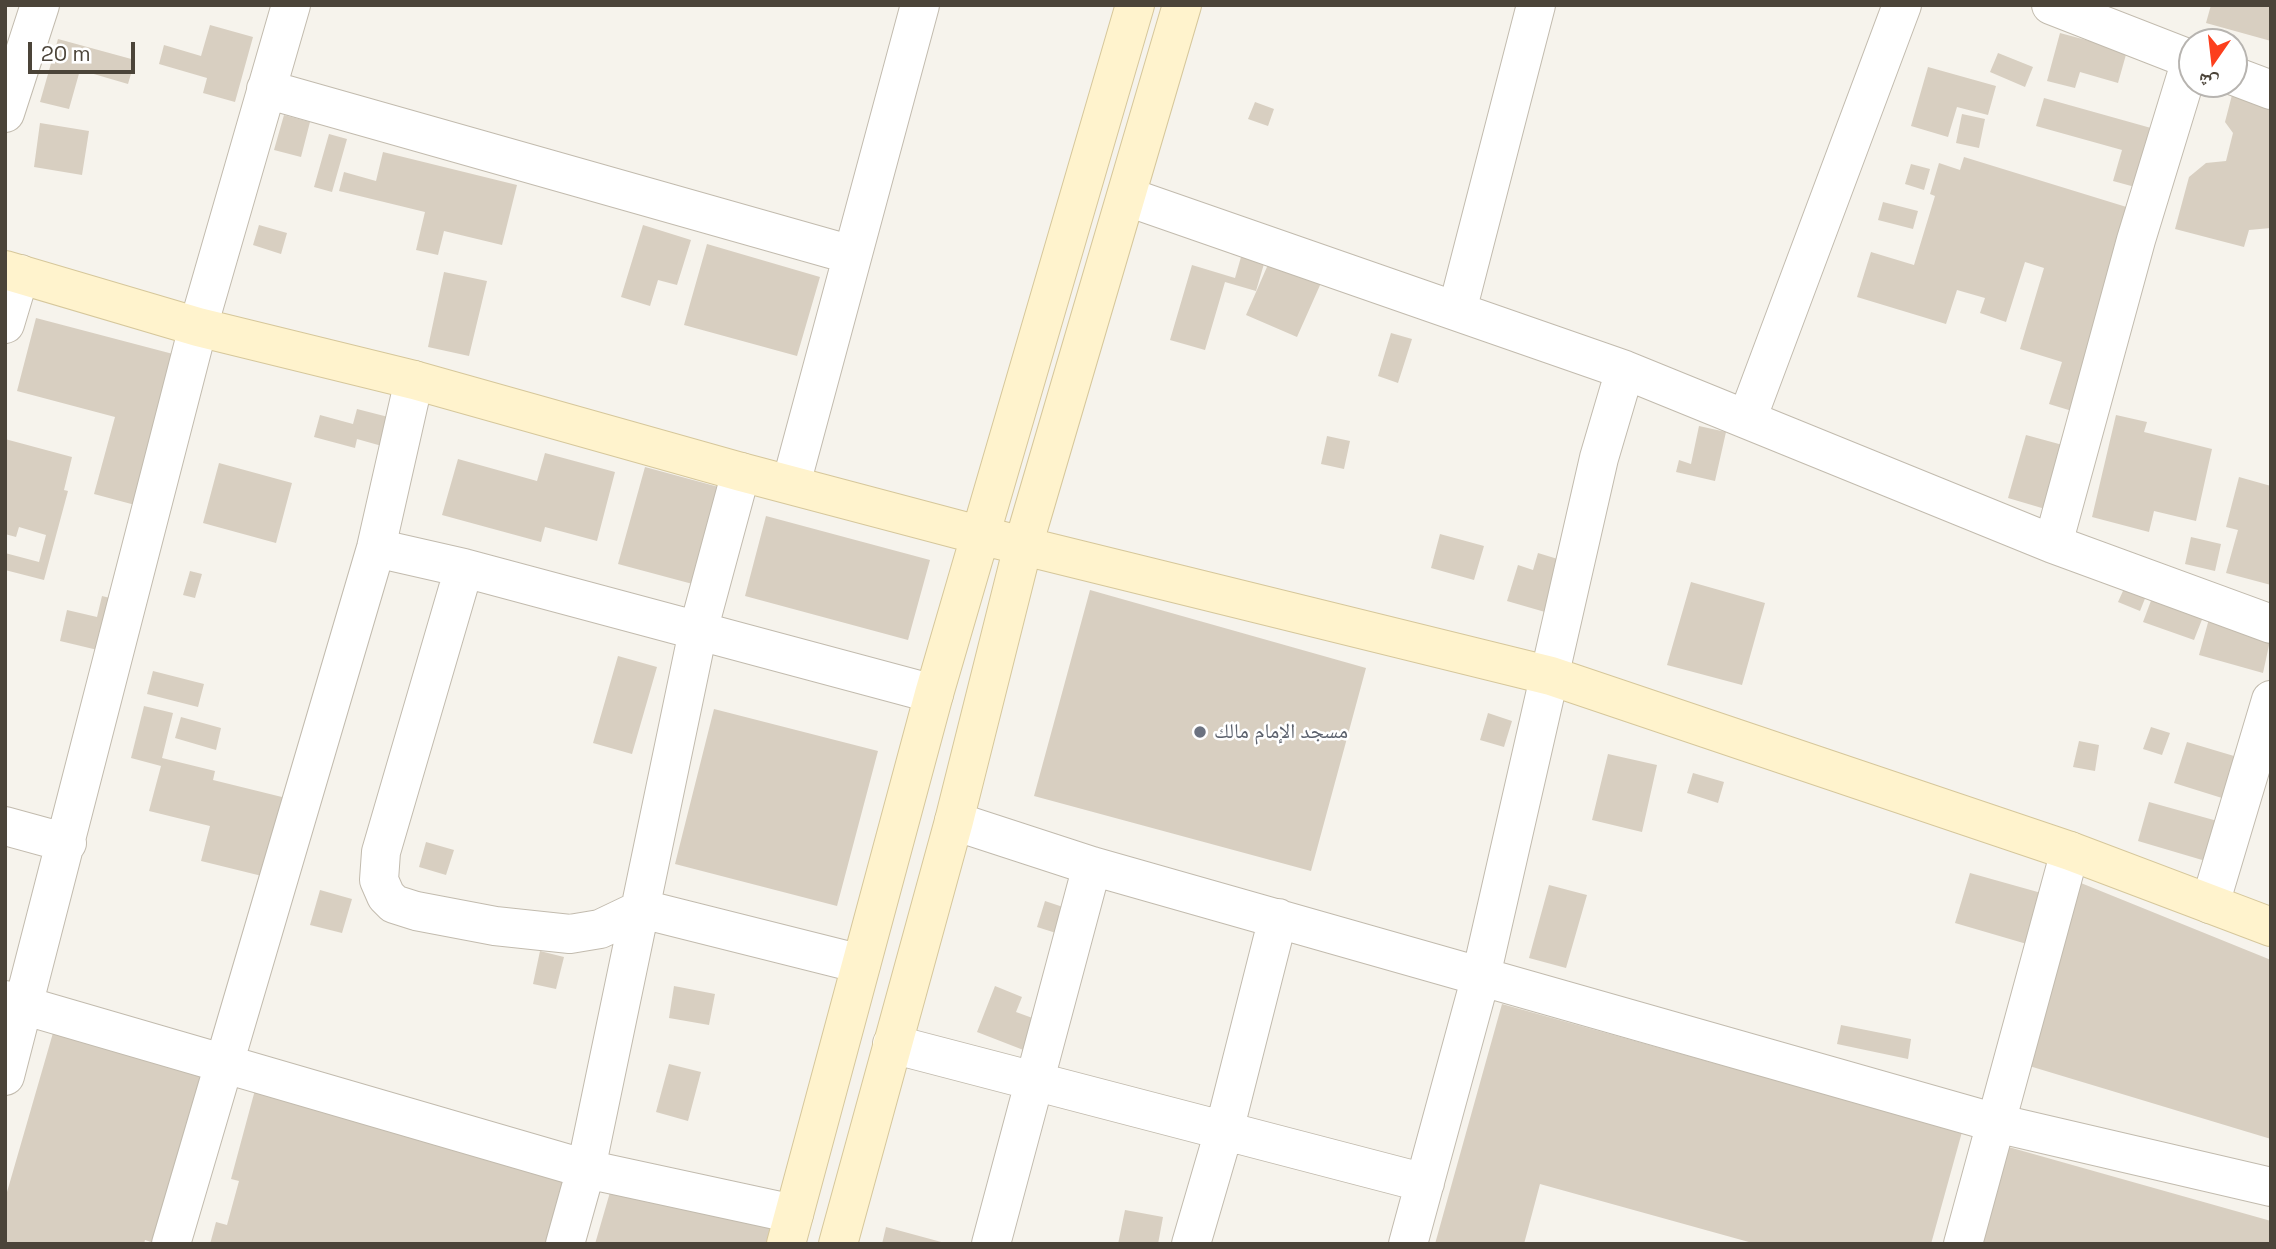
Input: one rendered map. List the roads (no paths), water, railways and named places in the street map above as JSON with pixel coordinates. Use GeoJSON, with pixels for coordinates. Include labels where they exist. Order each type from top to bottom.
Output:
{"type":"FeatureCollection","features":[{"type":"Feature","properties":{"kind":"main road"},"geometry":{"type":"LineString","coordinates":[[790,1229],[933,694],[1135,5]]}},
{"type":"Feature","properties":{"kind":"main road"},"geometry":{"type":"LineString","coordinates":[[838,1244],[954,821],[1024,546],[1182,5]]}},
{"type":"Feature","properties":{"kind":"main road"},"geometry":{"type":"LineString","coordinates":[[13,272],[198,327],[414,380],[741,472],[979,535],[1551,676],[2070,851],[2271,927]]}},
{"type":"Feature","properties":{"kind":"street"},"geometry":{"type":"LineString","coordinates":[[5,113],[40,5]]}},
{"type":"Feature","properties":{"kind":"street"},"geometry":{"type":"LineString","coordinates":[[5,1076],[15,1003],[67,843],[198,327],[291,5]]}},
{"type":"Feature","properties":{"kind":"street"},"geometry":{"type":"LineString","coordinates":[[791,484],[920,5]]}},
{"type":"Feature","properties":{"kind":"street"},"geometry":{"type":"LineString","coordinates":[[1457,312],[1536,5]]}},
{"type":"Feature","properties":{"kind":"street"},"geometry":{"type":"LineString","coordinates":[[1747,419],[1902,5]]}},
{"type":"Feature","properties":{"kind":"street"},"geometry":{"type":"LineString","coordinates":[[2051,5],[2178,55]]}},
{"type":"Feature","properties":{"kind":"street"},"geometry":{"type":"LineString","coordinates":[[2248,81],[2271,90]]}},
{"type":"Feature","properties":{"kind":"street"},"geometry":{"type":"LineString","coordinates":[[266,89],[852,255]]}},
{"type":"Feature","properties":{"kind":"street"},"geometry":{"type":"LineString","coordinates":[[2053,544],[2136,240],[2180,98]]}},
{"type":"Feature","properties":{"kind":"street"},"geometry":{"type":"LineString","coordinates":[[1128,197],[1625,370],[2053,544],[2271,624]]}},
{"type":"Feature","properties":{"kind":"street"},"geometry":{"type":"LineString","coordinates":[[5,324],[13,272]]}},
{"type":"Feature","properties":{"kind":"street"},"geometry":{"type":"LineString","coordinates":[[1408,1244],[1481,976],[1599,458],[1625,370]]}},
{"type":"Feature","properties":{"kind":"street"},"geometry":{"type":"LineString","coordinates":[[171,1244],[376,548],[414,380]]}},
{"type":"Feature","properties":{"kind":"street"},"geometry":{"type":"LineString","coordinates":[[565,1244],[586,1169],[698,631],[741,472]]}},
{"type":"Feature","properties":{"kind":"street"},"geometry":{"type":"LineString","coordinates":[[376,548],[464,568],[933,694]]}},
{"type":"Feature","properties":{"kind":"street"},"geometry":{"type":"LineString","coordinates":[[464,568],[381,852],[379,880],[386,896],[394,904],[416,911],[495,926],[570,934],[600,929],[642,909],[861,964]]}},
{"type":"Feature","properties":{"kind":"street"},"geometry":{"type":"LineString","coordinates":[[2210,904],[2271,700]]}},
{"type":"Feature","properties":{"kind":"street"},"geometry":{"type":"LineString","coordinates":[[954,821],[1093,866],[1996,1124],[2271,1187]]}},
{"type":"Feature","properties":{"kind":"street"},"geometry":{"type":"LineString","coordinates":[[5,826],[67,843]]}},
{"type":"Feature","properties":{"kind":"street"},"geometry":{"type":"LineString","coordinates":[[1963,1244],[2070,851]]}},
{"type":"Feature","properties":{"kind":"street"},"geometry":{"type":"LineString","coordinates":[[991,1244],[1093,866]]}},
{"type":"Feature","properties":{"kind":"street"},"geometry":{"type":"LineString","coordinates":[[1191,1244],[1224,1131],[1278,918]]}},
{"type":"Feature","properties":{"kind":"street"},"geometry":{"type":"LineString","coordinates":[[15,1003],[790,1229]]}},
{"type":"Feature","properties":{"kind":"street"},"geometry":{"type":"LineString","coordinates":[[892,1044],[1425,1183]]}},
{"type":"Feature","properties":{"kind":"place","name":"مسجد الإمام مالك"},"geometry":{"type":"Point","coordinates":[1200,732]}}]}
